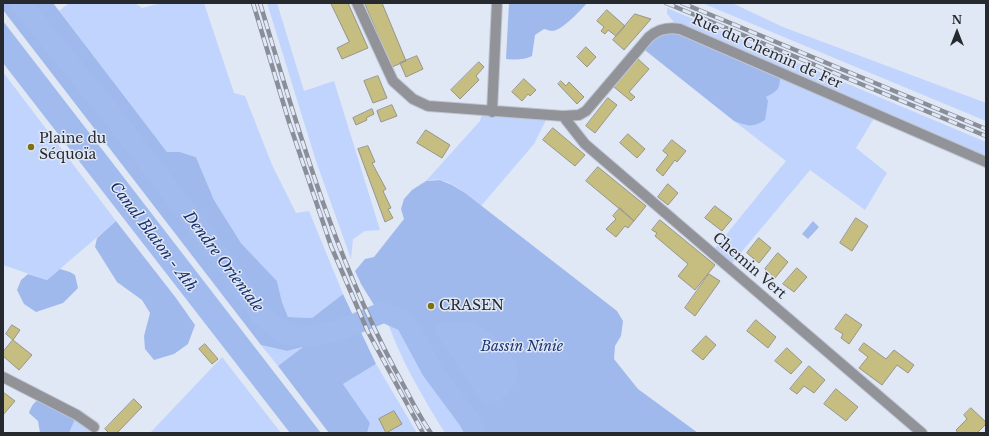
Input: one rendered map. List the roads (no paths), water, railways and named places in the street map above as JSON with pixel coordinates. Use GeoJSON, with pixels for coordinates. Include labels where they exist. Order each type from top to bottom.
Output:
{"type":"FeatureCollection","features":[{"type":"Feature","properties":{"kind":"street","name":"Rue du Chemin de Fer"},"geometry":{"type":"LineString","coordinates":[[357,3],[393,81],[413,99],[428,106],[492,112],[563,116],[579,115],[586,111],[649,37],[662,29],[674,28],[680,29],[986,162]]}},
{"type":"Feature","properties":{"kind":"street"},"geometry":{"type":"LineString","coordinates":[[492,112],[497,3]]}},
{"type":"Feature","properties":{"kind":"street","name":"Chemin Vert"},"geometry":{"type":"LineString","coordinates":[[563,116],[585,144],[922,433]]}},
{"type":"Feature","properties":{"kind":"street"},"geometry":{"type":"LineString","coordinates":[[3,377],[77,415],[94,427]]}},
{"type":"Feature","properties":{"kind":"water","name":"Canal Blaton - Ath"},"geometry":{"type":"Polygon","coordinates":[[[3,21],[321,433],[290,433],[3,63],[3,21]]]}},
{"type":"Feature","properties":{"kind":"water"},"geometry":{"type":"Polygon","coordinates":[[[813,221],[819,227],[808,239],[802,234],[813,221]]]}},
{"type":"Feature","properties":{"kind":"water"},"geometry":{"type":"Polygon","coordinates":[[[445,322],[476,322],[499,341],[513,358],[517,367],[518,376],[512,388],[497,403],[483,404],[436,333],[435,324],[445,322]]]}},
{"type":"Feature","properties":{"kind":"waterway","name":"Dendre Orientale"},"geometry":{"type":"LineString","coordinates":[[20,3],[112,115],[226,264],[260,314],[285,334],[310,336],[338,331],[384,312],[406,322],[432,370],[469,420],[476,433]]}},
{"type":"Feature","properties":{"kind":"railway"},"geometry":{"type":"LineString","coordinates":[[253,3],[289,122],[331,246],[368,332],[423,433]]}},
{"type":"Feature","properties":{"kind":"railway"},"geometry":{"type":"LineString","coordinates":[[260,3],[290,102],[322,200],[340,248],[359,295],[381,342],[417,411],[431,433]]}},
{"type":"Feature","properties":{"kind":"railway"},"geometry":{"type":"LineString","coordinates":[[666,3],[986,136]]}},
{"type":"Feature","properties":{"kind":"railway"},"geometry":{"type":"LineString","coordinates":[[682,3],[986,129]]}},
{"type":"Feature","properties":{"kind":"place","name":"Plaine du Séquoïa"},"geometry":{"type":"Point","coordinates":[31,147]}},
{"type":"Feature","properties":{"kind":"place","name":"CRASEN"},"geometry":{"type":"Point","coordinates":[431,306]}},
{"type":"Feature","properties":{"kind":"park label","name":"Bassin Ninie"},"geometry":{"type":"Point","coordinates":[522,347]}}]}
